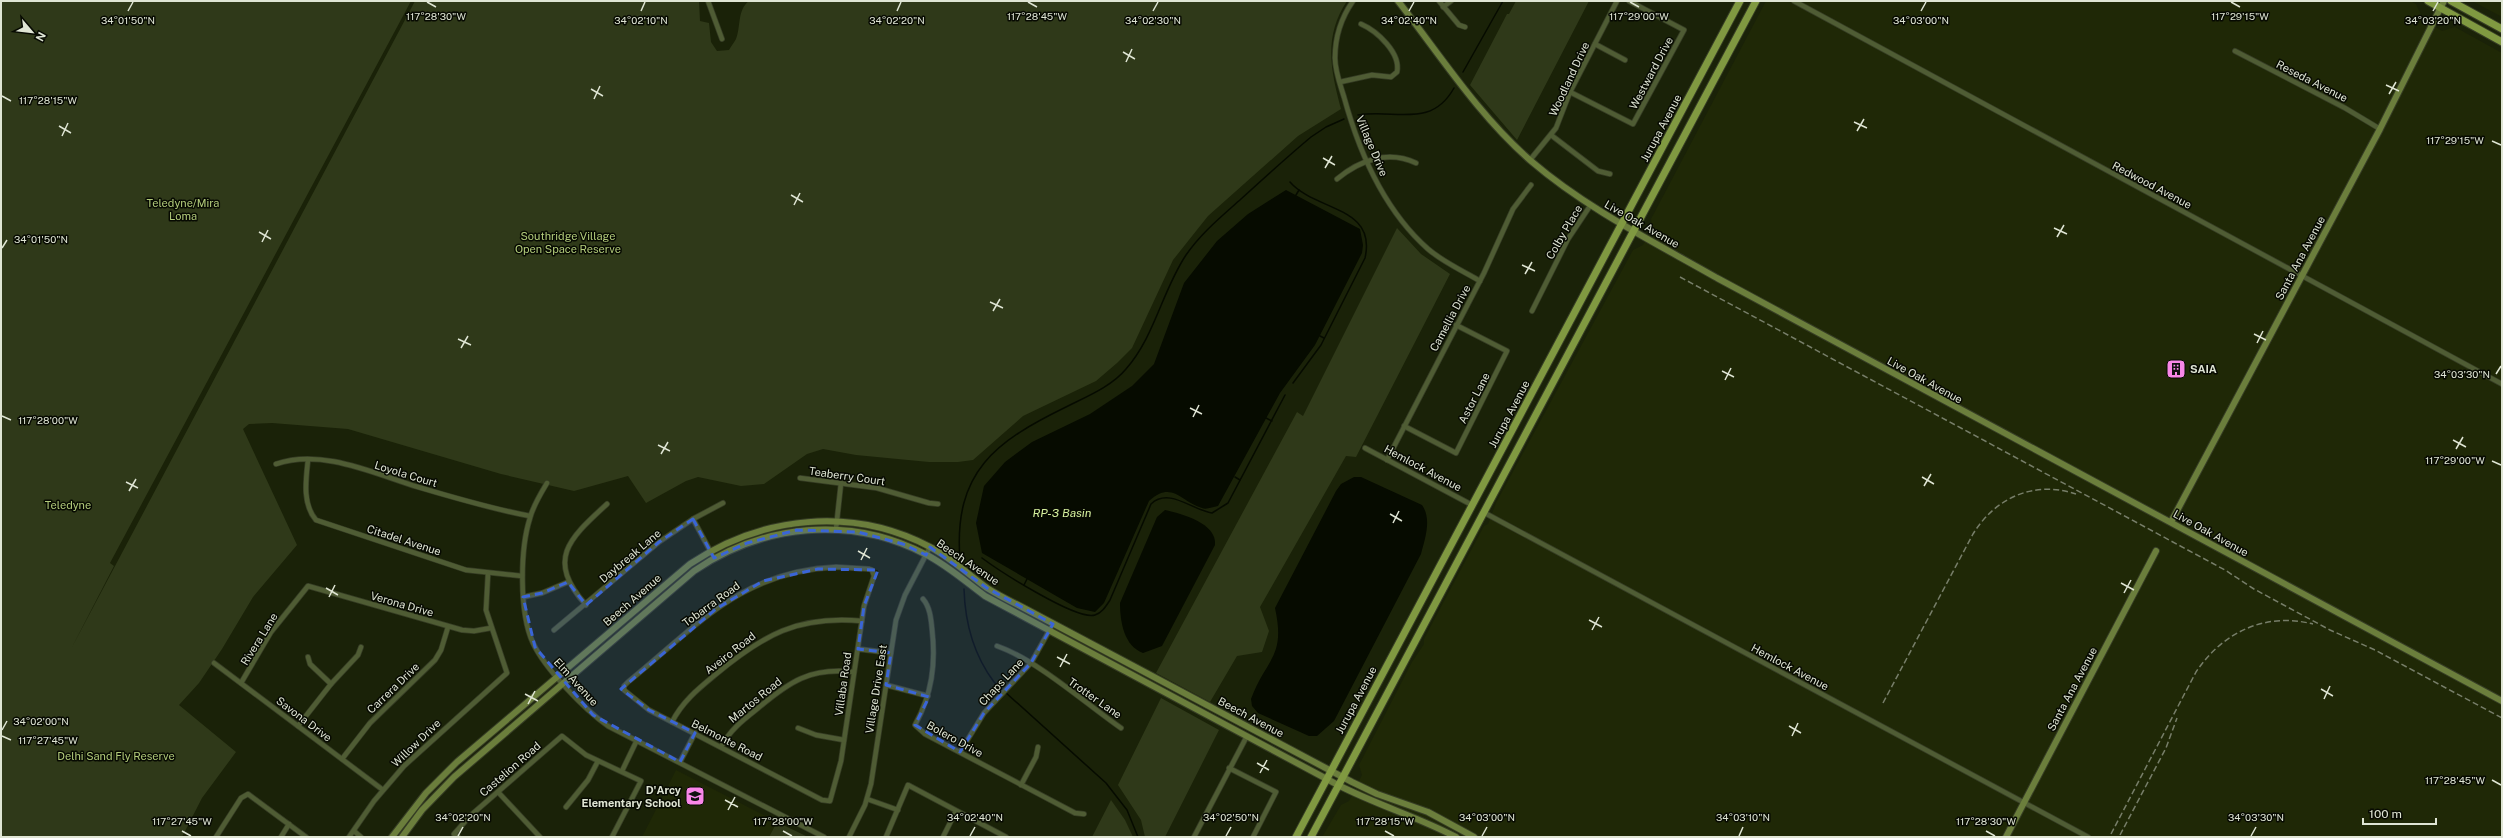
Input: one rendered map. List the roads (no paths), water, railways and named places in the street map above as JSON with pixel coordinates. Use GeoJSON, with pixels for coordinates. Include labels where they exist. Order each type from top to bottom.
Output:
{"type":"FeatureCollection","features":[{"type":"Feature","properties":{"kind":"main road","name":"Jurupa Avenue"},"geometry":{"type":"LineString","coordinates":[[1296,837],[1740,1]]}},
{"type":"Feature","properties":{"kind":"main road"},"geometry":{"type":"LineString","coordinates":[[1311,837],[1756,1]]}},
{"type":"Feature","properties":{"kind":"main road"},"geometry":{"type":"LineString","coordinates":[[2428,1],[2442,4],[2502,42]]}},
{"type":"Feature","properties":{"kind":"main road"},"geometry":{"type":"LineString","coordinates":[[2451,1],[2502,29]]}},
{"type":"Feature","properties":{"kind":"street"},"geometry":{"type":"LineString","coordinates":[[708,1],[722,39]]}},
{"type":"Feature","properties":{"kind":"street","name":"Village Drive"},"geometry":{"type":"LineString","coordinates":[[1353,1],[1343,19],[1337,39],[1335,59],[1351,121],[1366,162],[1386,197],[1423,244],[1437,256],[1480,281]]}},
{"type":"Feature","properties":{"kind":"street","name":"Live Oak Avenue"},"geometry":{"type":"LineString","coordinates":[[1398,1],[1452,71],[1499,128],[1530,160],[1590,206],[1717,278],[2502,701]]}},
{"type":"Feature","properties":{"kind":"street"},"geometry":{"type":"LineString","coordinates":[[1439,1],[1459,25],[1465,27]]}},
{"type":"Feature","properties":{"kind":"street"},"geometry":{"type":"LineString","coordinates":[[1443,7],[1451,1]]}},
{"type":"Feature","properties":{"kind":"street","name":"Woodland Drive"},"geometry":{"type":"LineString","coordinates":[[1530,160],[1551,135],[1561,117],[1570,92],[1617,1]]}},
{"type":"Feature","properties":{"kind":"street","name":"Westward Drive"},"geometry":{"type":"LineString","coordinates":[[1570,92],[1633,124],[1684,30],[1629,1]]}},
{"type":"Feature","properties":{"kind":"street","name":"Redwood Avenue"},"geometry":{"type":"LineString","coordinates":[[1794,1],[2502,384]]}},
{"type":"Feature","properties":{"kind":"street","name":"Santa Ana Avenue"},"geometry":{"type":"LineString","coordinates":[[2171,522],[2380,129],[2442,4]]}},
{"type":"Feature","properties":{"kind":"street"},"geometry":{"type":"LineString","coordinates":[[1340,82],[1372,75],[1391,77],[1397,72],[1395,60],[1385,43],[1370,28],[1361,24]]}},
{"type":"Feature","properties":{"kind":"street"},"geometry":{"type":"LineString","coordinates":[[1594,44],[1625,60]]}},
{"type":"Feature","properties":{"kind":"street","name":"Reseda Avenue"},"geometry":{"type":"LineString","coordinates":[[2235,51],[2345,108],[2380,129]]}},
{"type":"Feature","properties":{"kind":"street"},"geometry":{"type":"LineString","coordinates":[[1551,135],[1598,170],[1610,174]]}},
{"type":"Feature","properties":{"kind":"street"},"geometry":{"type":"LineString","coordinates":[[1337,179],[1366,162],[1390,156],[1416,163]]}},
{"type":"Feature","properties":{"kind":"street","name":"Camellia Drive"},"geometry":{"type":"LineString","coordinates":[[1387,460],[1480,281],[1513,209],[1531,185]]}},
{"type":"Feature","properties":{"kind":"street","name":"Colby Place"},"geometry":{"type":"LineString","coordinates":[[1532,311],[1568,239],[1590,206]]}},
{"type":"Feature","properties":{"kind":"street","name":"Astor Lane"},"geometry":{"type":"LineString","coordinates":[[1404,426],[1456,453],[1507,351],[1456,325]]}},
{"type":"Feature","properties":{"kind":"street","name":"Hemlock Avenue"},"geometry":{"type":"LineString","coordinates":[[1365,448],[1472,505]]}},
{"type":"Feature","properties":{"kind":"street","name":"Loyola Court"},"geometry":{"type":"LineString","coordinates":[[276,464],[295,459],[341,463],[491,508],[530,516]]}},
{"type":"Feature","properties":{"kind":"street","name":"Citadel Avenue"},"geometry":{"type":"LineString","coordinates":[[308,460],[306,495],[311,514],[316,520],[466,570],[488,574],[522,576]]}},
{"type":"Feature","properties":{"kind":"street","name":"Teaberry Court"},"geometry":{"type":"LineString","coordinates":[[800,478],[877,488],[929,503],[938,504]]}},
{"type":"Feature","properties":{"kind":"street","name":"Elm Avenue"},"geometry":{"type":"LineString","coordinates":[[547,482],[530,516],[525,538],[522,576],[532,642],[558,677],[593,715],[637,740],[824,837]]}},
{"type":"Feature","properties":{"kind":"street"},"geometry":{"type":"LineString","coordinates":[[836,529],[841,483]]}},
{"type":"Feature","properties":{"kind":"street","name":"Daybreak Lane"},"geometry":{"type":"LineString","coordinates":[[554,630],[586,605],[659,542],[693,519],[723,503]]}},
{"type":"Feature","properties":{"kind":"street"},"geometry":{"type":"LineString","coordinates":[[586,605],[568,582],[564,566],[568,545],[578,531],[607,504]]}},
{"type":"Feature","properties":{"kind":"street","name":"Hemlock Avenue"},"geometry":{"type":"LineString","coordinates":[[1483,512],[2088,837]]}},
{"type":"Feature","properties":{"kind":"street"},"geometry":{"type":"LineString","coordinates":[[693,519],[714,558]]}},
{"type":"Feature","properties":{"kind":"street","name":"Beech Avenue"},"geometry":{"type":"LineString","coordinates":[[392,837],[434,784],[672,578],[711,550],[750,533],[772,527],[795,522],[837,521],[888,530],[930,547],[987,588],[1053,624],[1343,777],[1377,794],[1428,812],[1474,837]]}},
{"type":"Feature","properties":{"kind":"street","name":"Beech Avenue"},"geometry":{"type":"LineString","coordinates":[[402,837],[444,786],[676,586],[714,558],[747,543],[770,536],[797,530],[836,529],[878,536],[926,555],[985,596],[1338,785],[1372,801],[1413,816],[1456,837]]}},
{"type":"Feature","properties":{"kind":"street","name":"Village Drive East"},"geometry":{"type":"LineString","coordinates":[[849,837],[867,799],[891,653],[900,608],[930,547]]}},
{"type":"Feature","properties":{"kind":"street","name":"Santa Ana Avenue"},"geometry":{"type":"LineString","coordinates":[[2006,837],[2156,551]]}},
{"type":"Feature","properties":{"kind":"street","name":"Tobarra Road"},"geometry":{"type":"LineString","coordinates":[[624,686],[716,609],[750,587],[776,577],[807,570],[836,568],[872,570]]}},
{"type":"Feature","properties":{"kind":"street","name":"Villaba Road"},"geometry":{"type":"LineString","coordinates":[[830,801],[837,780],[862,621],[874,578],[872,570]]}},
{"type":"Feature","properties":{"kind":"street"},"geometry":{"type":"LineString","coordinates":[[488,574],[486,601],[491,628]]}},
{"type":"Feature","properties":{"kind":"street"},"geometry":{"type":"LineString","coordinates":[[524,597],[542,593],[568,582]]}},
{"type":"Feature","properties":{"kind":"street","name":"Verona Drive"},"geometry":{"type":"LineString","coordinates":[[308,586],[448,627],[470,631],[491,628]]}},
{"type":"Feature","properties":{"kind":"street","name":"Rivera Lane"},"geometry":{"type":"LineString","coordinates":[[241,683],[271,632],[308,586]]}},
{"type":"Feature","properties":{"kind":"street","name":"Bolero Drive"},"geometry":{"type":"LineString","coordinates":[[923,599],[928,607],[934,646],[933,674],[928,696],[915,725],[926,734],[1075,813],[1084,814]]}},
{"type":"Feature","properties":{"kind":"street","name":"Aveiro Road"},"geometry":{"type":"LineString","coordinates":[[672,722],[682,705],[692,695],[763,639],[788,627],[811,621],[828,619],[862,621]]}},
{"type":"Feature","properties":{"kind":"street","name":"Chaps Lane"},"geometry":{"type":"LineString","coordinates":[[960,752],[977,722],[1031,664],[1053,624]]}},
{"type":"Feature","properties":{"kind":"street","name":"Carrera Drive"},"geometry":{"type":"LineString","coordinates":[[342,759],[370,723],[435,660],[441,650],[448,627]]}},
{"type":"Feature","properties":{"kind":"street","name":"Willow Drive"},"geometry":{"type":"LineString","coordinates":[[349,837],[383,790],[421,750],[506,673],[491,628]]}},
{"type":"Feature","properties":{"kind":"street","name":"Trotter Lane"},"geometry":{"type":"LineString","coordinates":[[997,646],[1014,652],[1121,728]]}},
{"type":"Feature","properties":{"kind":"street"},"geometry":{"type":"LineString","coordinates":[[298,726],[358,655],[361,647]]}},
{"type":"Feature","properties":{"kind":"street"},"geometry":{"type":"LineString","coordinates":[[858,648],[891,653]]}},
{"type":"Feature","properties":{"kind":"street"},"geometry":{"type":"LineString","coordinates":[[308,657],[310,664],[332,684]]}},
{"type":"Feature","properties":{"kind":"street","name":"Savona Drive"},"geometry":{"type":"LineString","coordinates":[[214,663],[383,790]]}},
{"type":"Feature","properties":{"kind":"street","name":"Martos Road"},"geometry":{"type":"LineString","coordinates":[[721,747],[735,727],[792,682],[824,671],[854,672]]}},
{"type":"Feature","properties":{"kind":"street","name":"Belmonte Road"},"geometry":{"type":"LineString","coordinates":[[624,686],[626,693],[635,701],[672,722],[822,800],[830,801]]}},
{"type":"Feature","properties":{"kind":"street"},"geometry":{"type":"LineString","coordinates":[[886,686],[928,696]]}},
{"type":"Feature","properties":{"kind":"street"},"geometry":{"type":"LineString","coordinates":[[798,728],[816,735],[844,740]]}},
{"type":"Feature","properties":{"kind":"street"},"geometry":{"type":"LineString","coordinates":[[680,762],[694,734]]}},
{"type":"Feature","properties":{"kind":"street","name":"Castelion Road"},"geometry":{"type":"LineString","coordinates":[[456,836],[470,816],[562,736],[579,751],[598,761]]}},
{"type":"Feature","properties":{"kind":"street"},"geometry":{"type":"LineString","coordinates":[[1194,837],[1247,736]]}},
{"type":"Feature","properties":{"kind":"street"},"geometry":{"type":"LineString","coordinates":[[622,771],[637,740]]}},
{"type":"Feature","properties":{"kind":"street"},"geometry":{"type":"LineString","coordinates":[[1022,784],[1036,757],[1038,747]]}},
{"type":"Feature","properties":{"kind":"street"},"geometry":{"type":"LineString","coordinates":[[566,807],[588,780],[598,761],[641,781],[612,837]]}},
{"type":"Feature","properties":{"kind":"street"},"geometry":{"type":"LineString","coordinates":[[1229,768],[1276,792],[1253,837]]}},
{"type":"Feature","properties":{"kind":"street"},"geometry":{"type":"LineString","coordinates":[[886,837],[908,785],[1005,837]]}},
{"type":"Feature","properties":{"kind":"street"},"geometry":{"type":"LineString","coordinates":[[498,792],[540,837]]}},
{"type":"Feature","properties":{"kind":"street"},"geometry":{"type":"LineString","coordinates":[[216,837],[241,798],[248,794],[306,837]]}},
{"type":"Feature","properties":{"kind":"street"},"geometry":{"type":"LineString","coordinates":[[867,799],[898,810]]}},
{"type":"Feature","properties":{"kind":"street"},"geometry":{"type":"LineString","coordinates":[[943,837],[956,811]]}},
{"type":"Feature","properties":{"kind":"street"},"geometry":{"type":"LineString","coordinates":[[281,837],[289,824]]}},
{"type":"Feature","properties":{"kind":"street"},"geometry":{"type":"LineString","coordinates":[[354,831],[361,837]]}},
{"type":"Feature","properties":{"kind":"water","name":"RP-3 Basin"},"geometry":{"type":"Polygon","coordinates":[[[1286,190],[1360,229],[1363,245],[1362,253],[1315,345],[1280,393],[1218,506],[1204,509],[1170,492],[1164,492],[1157,495],[1149,501],[1104,603],[1095,612],[1077,608],[982,553],[976,523],[984,486],[1005,462],[1032,442],[1090,414],[1132,386],[1154,364],[1184,283],[1217,241],[1248,214],[1286,190]]]}},
{"type":"Feature","properties":{"kind":"water"},"geometry":{"type":"Polygon","coordinates":[[[1354,477],[1361,477],[1422,505],[1427,516],[1426,536],[1421,554],[1334,721],[1317,736],[1309,736],[1258,713],[1252,706],[1251,699],[1273,657],[1276,648],[1278,625],[1275,608],[1336,491],[1341,484],[1354,477]]]}},
{"type":"Feature","properties":{"kind":"water"},"geometry":{"type":"Polygon","coordinates":[[[1165,510],[1189,517],[1205,525],[1214,537],[1215,545],[1162,646],[1143,653],[1131,645],[1127,639],[1122,625],[1120,603],[1157,517],[1165,510]]]}},
{"type":"Feature","properties":{"kind":"waterway"},"geometry":{"type":"LineString","coordinates":[[1463,72],[1503,1]]}},
{"type":"Feature","properties":{"kind":"waterway"},"geometry":{"type":"LineString","coordinates":[[1358,115],[1412,115],[1424,113],[1435,109],[1445,101],[1454,88]]}},
{"type":"Feature","properties":{"kind":"waterway"},"geometry":{"type":"LineString","coordinates":[[960,560],[960,529],[964,503],[972,481],[984,463],[1000,447],[1020,432],[1114,381],[1136,356],[1151,328],[1178,269],[1198,239],[1219,218],[1311,137],[1326,127],[1344,119]]}},
{"type":"Feature","properties":{"kind":"waterway"},"geometry":{"type":"LineString","coordinates":[[1290,182],[1314,199],[1341,211],[1353,219],[1362,228],[1366,241],[1365,258],[1321,345],[1293,383]]}},
{"type":"Feature","properties":{"kind":"waterway"},"geometry":{"type":"LineString","coordinates":[[1296,195],[1299,190]]}},
{"type":"Feature","properties":{"kind":"waterway"},"geometry":{"type":"LineString","coordinates":[[1320,336],[1324,338]]}},
{"type":"Feature","properties":{"kind":"waterway"},"geometry":{"type":"LineString","coordinates":[[982,558],[1020,583],[1056,603],[1086,615],[1095,615],[1100,613],[1110,600],[1151,504],[1158,499],[1173,499],[1212,513],[1228,503],[1285,395]]}},
{"type":"Feature","properties":{"kind":"waterway"},"geometry":{"type":"LineString","coordinates":[[1266,418],[1272,421]]}},
{"type":"Feature","properties":{"kind":"waterway"},"geometry":{"type":"LineString","coordinates":[[1235,477],[1240,480]]}},
{"type":"Feature","properties":{"kind":"waterway"},"geometry":{"type":"LineString","coordinates":[[1024,585],[1027,579]]}},
{"type":"Feature","properties":{"kind":"waterway"},"geometry":{"type":"LineString","coordinates":[[964,589],[968,626],[981,660],[994,682],[1106,783],[1127,810],[1138,837]]}},
{"type":"Feature","properties":{"kind":"railway"},"geometry":{"type":"LineString","coordinates":[[1680,277],[2225,570],[2254,589],[2330,630],[2375,650],[2502,718]]}},
{"type":"Feature","properties":{"kind":"railway"},"geometry":{"type":"LineString","coordinates":[[1883,703],[1973,534],[1982,521],[2004,502],[2017,495],[2045,489],[2060,490],[2076,494]]}},
{"type":"Feature","properties":{"kind":"railway"},"geometry":{"type":"LineString","coordinates":[[2111,834],[2196,672],[2207,658],[2232,636],[2247,628],[2262,623],[2295,621],[2313,624]]}},
{"type":"Feature","properties":{"kind":"railway"},"geometry":{"type":"LineString","coordinates":[[2120,835],[2166,748],[2177,718]]}},
{"type":"Feature","properties":{"kind":"place","name":"SAIA"},"geometry":{"type":"Point","coordinates":[2176,369]}},
{"type":"Feature","properties":{"kind":"place","name":"D'Arcy Elementary School"},"geometry":{"type":"Point","coordinates":[695,796]}},
{"type":"Feature","properties":{"kind":"park label","name":"Teledyne/Mira Loma"},"geometry":{"type":"Point","coordinates":[183,209]}},
{"type":"Feature","properties":{"kind":"park label","name":"Southridge Village Open Space Reserve"},"geometry":{"type":"Point","coordinates":[568,242]}},
{"type":"Feature","properties":{"kind":"park label","name":"Teledyne"},"geometry":{"type":"Point","coordinates":[68,505]}},
{"type":"Feature","properties":{"kind":"park label","name":"Delhi Sand Fly Reserve"},"geometry":{"type":"Point","coordinates":[116,756]}}]}
